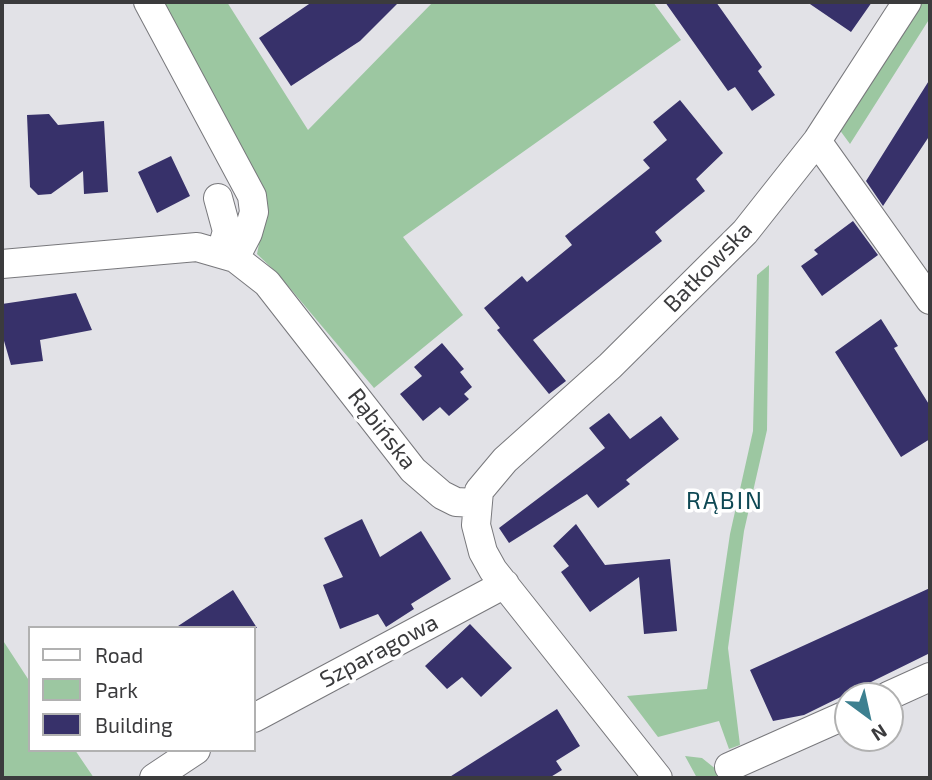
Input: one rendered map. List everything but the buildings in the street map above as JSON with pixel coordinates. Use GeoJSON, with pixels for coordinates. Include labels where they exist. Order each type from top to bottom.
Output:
{"type":"FeatureCollection","features":[{"type":"Feature","properties":{"kind":"street"},"geometry":{"type":"LineString","coordinates":[[148,2],[252,196],[254,212],[248,233],[228,255]]}},
{"type":"Feature","properties":{"kind":"street","name":"Batkowska"},"geometry":{"type":"LineString","coordinates":[[476,503],[479,491],[505,460],[610,366],[745,232],[817,141],[907,2]]}},
{"type":"Feature","properties":{"kind":"street"},"geometry":{"type":"LineString","coordinates":[[817,141],[930,300]]}},
{"type":"Feature","properties":{"kind":"street"},"geometry":{"type":"LineString","coordinates":[[218,198],[227,231],[228,255]]}},
{"type":"Feature","properties":{"kind":"street"},"geometry":{"type":"LineString","coordinates":[[2,264],[171,248],[197,247],[228,255]]}},
{"type":"Feature","properties":{"kind":"street","name":"Rąbińska"},"geometry":{"type":"LineString","coordinates":[[228,255],[267,283],[429,487],[456,502],[476,503]]}},
{"type":"Feature","properties":{"kind":"street"},"geometry":{"type":"LineString","coordinates":[[476,503],[476,525],[483,552],[505,584],[658,778]]}},
{"type":"Feature","properties":{"kind":"street","name":"Szparagowa"},"geometry":{"type":"LineString","coordinates":[[256,717],[505,584]]}},
{"type":"Feature","properties":{"kind":"street"},"geometry":{"type":"LineString","coordinates":[[904,689],[930,677]]}},
{"type":"Feature","properties":{"kind":"street"},"geometry":{"type":"LineString","coordinates":[[729,767],[834,720]]}},
{"type":"Feature","properties":{"kind":"street"},"geometry":{"type":"LineString","coordinates":[[155,778],[193,752]]}},
{"type":"Feature","properties":{"kind":"green space"},"geometry":{"type":"Polygon","coordinates":[[[160,2],[227,2],[308,130],[433,2],[653,2],[681,40],[403,237],[463,315],[374,388],[278,274],[257,254],[265,213],[160,2]]]}},
{"type":"Feature","properties":{"kind":"green space"},"geometry":{"type":"Polygon","coordinates":[[[921,2],[930,2],[930,18],[850,144],[839,129],[921,2]]]}},
{"type":"Feature","properties":{"kind":"green space"},"geometry":{"type":"Polygon","coordinates":[[[769,265],[767,430],[744,531],[728,648],[740,745],[729,749],[719,721],[658,737],[627,696],[707,689],[730,534],[753,431],[757,275],[769,265]]]}},
{"type":"Feature","properties":{"kind":"green space"},"geometry":{"type":"Polygon","coordinates":[[[2,639],[28,679],[28,752],[76,752],[94,778],[2,778],[2,639]]]}},
{"type":"Feature","properties":{"kind":"green space"},"geometry":{"type":"Polygon","coordinates":[[[685,756],[702,758],[717,770],[719,778],[697,778],[685,756]]]}},
{"type":"Feature","properties":{"kind":"district","name":"RĄBIN"},"geometry":{"type":"Point","coordinates":[725,501]}}]}
